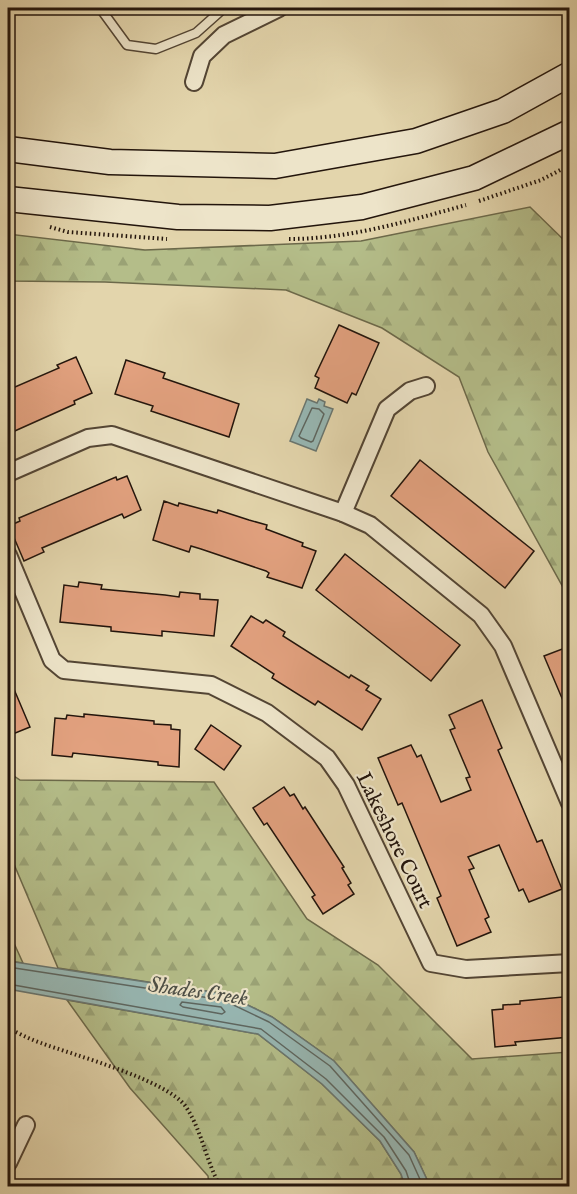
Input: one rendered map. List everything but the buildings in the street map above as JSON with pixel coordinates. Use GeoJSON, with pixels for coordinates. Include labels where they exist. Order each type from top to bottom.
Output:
{"type":"FeatureCollection","features":[{"type":"Feature","properties":{"kind":"main road"},"geometry":{"type":"LineString","coordinates":[[8,149],[110,162],[275,166],[416,141],[503,111],[570,74]]}},
{"type":"Feature","properties":{"kind":"main road"},"geometry":{"type":"LineString","coordinates":[[8,199],[178,217],[270,218],[362,207],[474,178],[570,132]]}},
{"type":"Feature","properties":{"kind":"street"},"geometry":{"type":"LineString","coordinates":[[194,82],[202,56],[224,35],[279,8]]}},
{"type":"Feature","properties":{"kind":"street"},"geometry":{"type":"LineString","coordinates":[[343,513],[387,409],[410,391],[426,386]]}},
{"type":"Feature","properties":{"kind":"street"},"geometry":{"type":"LineString","coordinates":[[8,474],[88,438],[112,435],[343,513],[370,525],[481,615],[503,646],[570,803]]}},
{"type":"Feature","properties":{"kind":"street","name":"Lakeshore Court"},"geometry":{"type":"LineString","coordinates":[[8,555],[52,660],[64,670],[211,685],[267,713],[327,758],[346,785],[430,963],[466,969],[570,963]]}},
{"type":"Feature","properties":{"kind":"street"},"geometry":{"type":"LineString","coordinates":[[8,1162],[26,1125]]}},
{"type":"Feature","properties":{"kind":"lane"},"geometry":{"type":"LineString","coordinates":[[100,8],[127,45],[156,49],[196,33],[224,8]]}},
{"type":"Feature","properties":{"kind":"path"},"geometry":{"type":"LineString","coordinates":[[8,1028],[37,1042],[111,1067],[169,1092],[185,1104],[220,1186]]}},
{"type":"Feature","properties":{"kind":"green space"},"geometry":{"type":"Polygon","coordinates":[[[530,207],[569,245],[569,598],[488,452],[459,377],[382,328],[286,290],[105,282],[8,281],[8,234],[145,250],[361,241],[530,207]]]}},
{"type":"Feature","properties":{"kind":"green space"},"geometry":{"type":"Polygon","coordinates":[[[8,772],[20,780],[214,782],[307,919],[378,965],[472,1059],[569,1052],[569,1186],[430,1186],[414,1152],[334,1061],[272,1017],[225,994],[58,968],[8,850],[8,772]]]}},
{"type":"Feature","properties":{"kind":"green space"},"geometry":{"type":"Polygon","coordinates":[[[8,930],[23,963],[8,961],[8,930]]]}},
{"type":"Feature","properties":{"kind":"green space"},"geometry":{"type":"Polygon","coordinates":[[[67,1000],[258,1034],[322,1084],[380,1141],[401,1174],[405,1186],[209,1186],[208,1176],[130,1088],[67,1000]]]}},
{"type":"Feature","properties":{"kind":"water"},"geometry":{"type":"Polygon","coordinates":[[[307,399],[317,403],[319,399],[325,402],[324,406],[333,409],[316,451],[290,441],[307,399]]]}},
{"type":"Feature","properties":{"kind":"water","name":"Shades Creek"},"geometry":{"type":"Polygon","coordinates":[[[8,961],[225,994],[272,1017],[334,1061],[414,1152],[430,1186],[405,1186],[401,1174],[380,1141],[322,1084],[258,1034],[8,989],[8,961]]]}}]}
